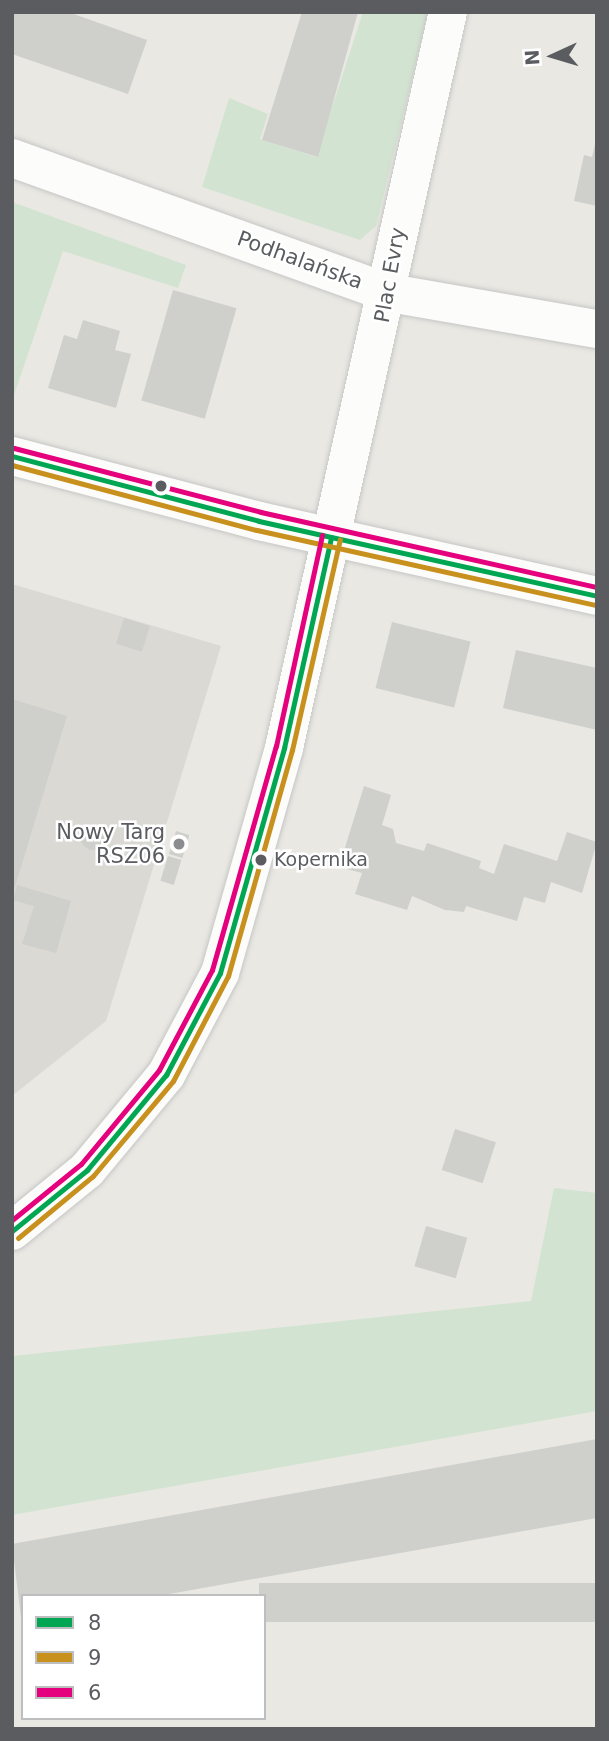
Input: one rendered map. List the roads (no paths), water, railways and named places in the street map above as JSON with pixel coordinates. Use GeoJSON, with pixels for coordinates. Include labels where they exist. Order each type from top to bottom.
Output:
{"type":"FeatureCollection","features":[{"type":"Feature","properties":{"kind":"street","name":"Plac Evry"},"geometry":{"type":"LineString","coordinates":[[12,1231],[87,1170],[166,1076],[220,973],[284,748],[390,293],[400,214],[448,12]]}},
{"type":"Feature","properties":{"kind":"street","name":"Podhalańska"},"geometry":{"type":"LineString","coordinates":[[12,158],[390,293],[597,329]]}},
{"type":"Feature","properties":{"kind":"street"},"geometry":{"type":"LineString","coordinates":[[12,456],[331,537],[597,596]]}},
{"type":"Feature","properties":{"kind":"place","name":"Nowy Targ RSZ06"},"geometry":{"type":"Point","coordinates":[179,844]}},
{"type":"Feature","properties":{"kind":"place","name":"Kopernika"},"geometry":{"type":"Point","coordinates":[261,860]}}]}
